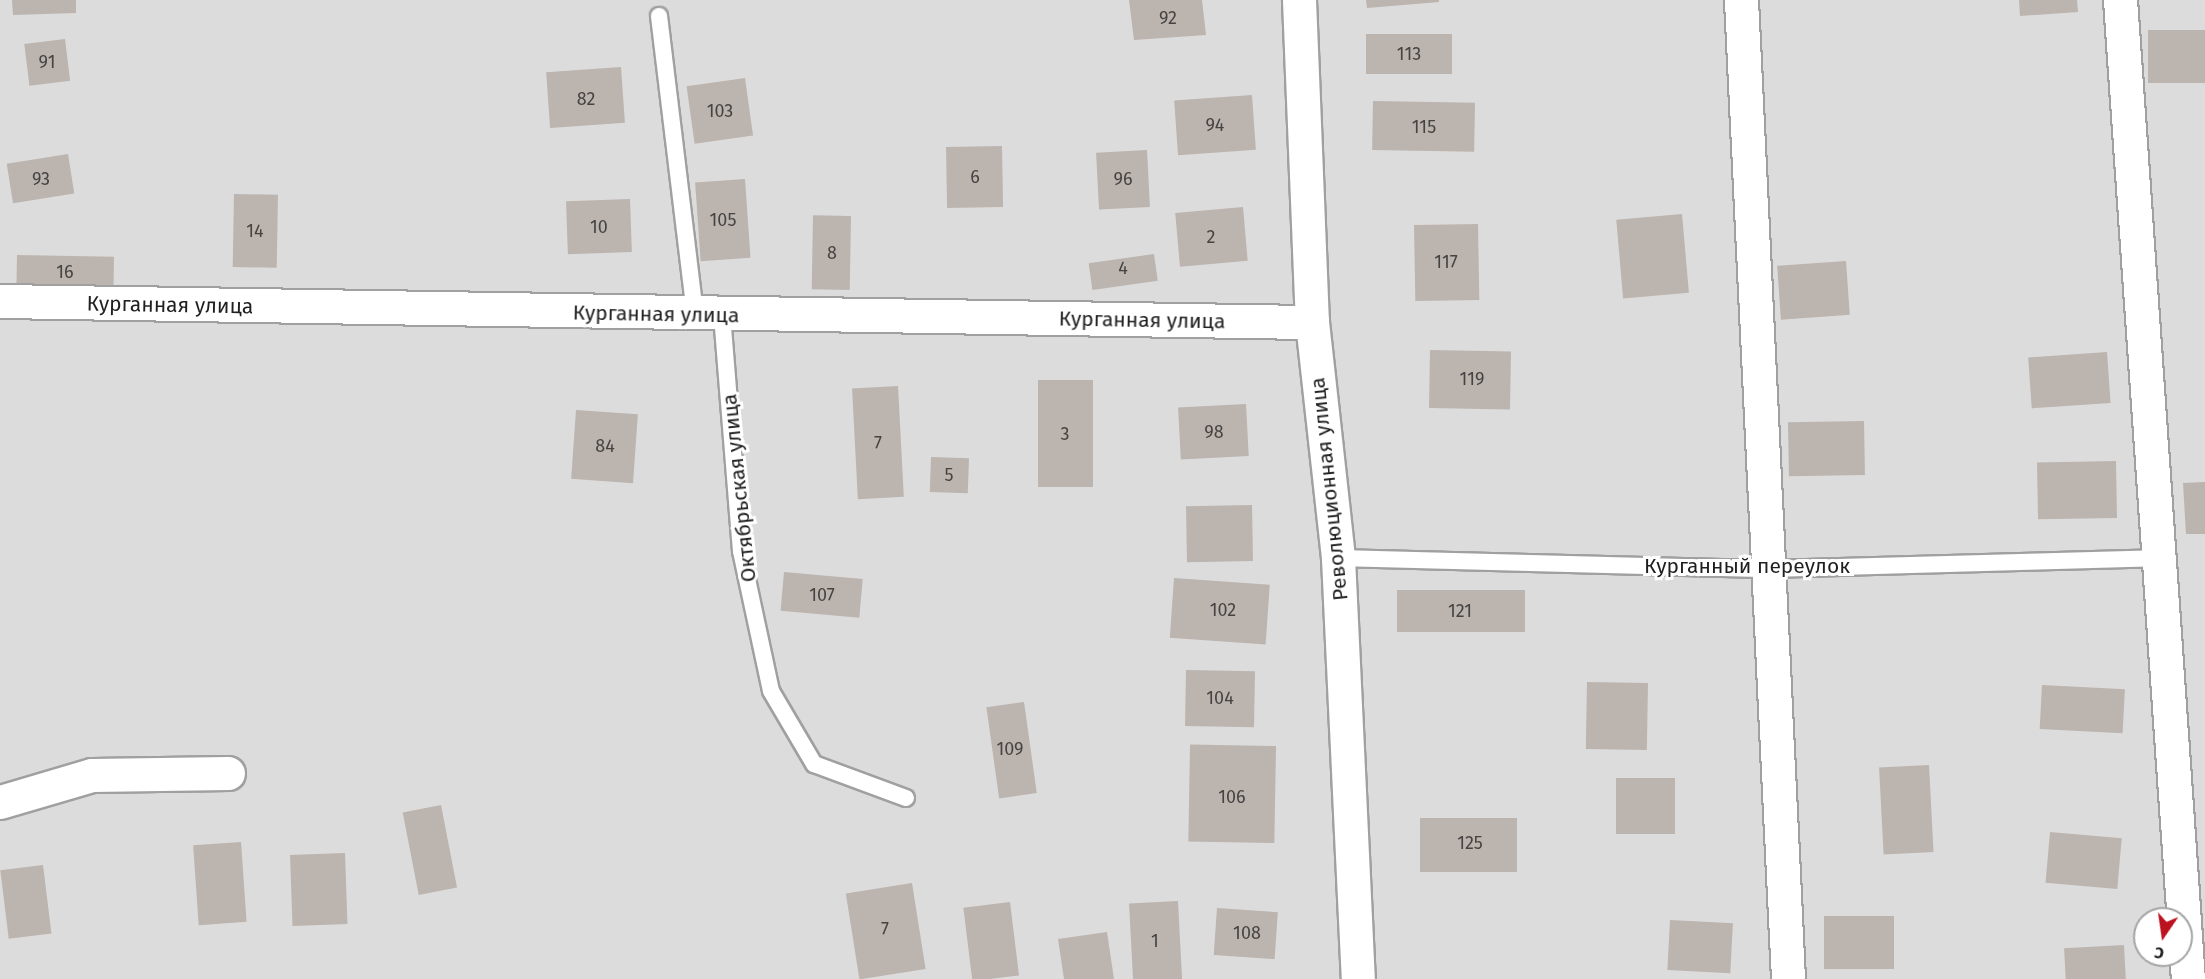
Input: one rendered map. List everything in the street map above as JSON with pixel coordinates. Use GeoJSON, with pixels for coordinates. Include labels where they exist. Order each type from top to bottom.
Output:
{"type":"FeatureCollection","features":[{"type":"Feature","properties":{"kind":"street","name":"Революционная улица"},"geometry":{"type":"LineString","coordinates":[[1299,0],[1312,322],[1338,558],[1358,979]]}},
{"type":"Feature","properties":{"kind":"street"},"geometry":{"type":"LineString","coordinates":[[1741,0],[1788,979]]}},
{"type":"Feature","properties":{"kind":"street"},"geometry":{"type":"LineString","coordinates":[[2120,0],[2156,558],[2188,979]]}},
{"type":"Feature","properties":{"kind":"street","name":"Курганная улица"},"geometry":{"type":"LineString","coordinates":[[0,302],[708,315],[1312,322]]}},
{"type":"Feature","properties":{"kind":"street"},"geometry":{"type":"LineString","coordinates":[[0,802],[92,775],[228,773]]}},
{"type":"Feature","properties":{"kind":"lane","name":"Октябрьская улица"},"geometry":{"type":"LineString","coordinates":[[659,16],[708,315],[741,551],[771,691],[814,764],[906,798]]}},
{"type":"Feature","properties":{"kind":"lane","name":"Курганный переулок"},"geometry":{"type":"LineString","coordinates":[[1338,558],[1770,569],[2156,558]]}},
{"type":"Feature","properties":{"kind":"shaded area"},"geometry":{"type":"Polygon","coordinates":[[[0,0],[2205,0],[2205,979],[0,979],[0,0]]]}},
{"type":"Feature","properties":{"kind":"building"},"geometry":{"type":"Polygon","coordinates":[[[12,0],[76,0],[76,13],[13,15],[12,0]]]}},
{"type":"Feature","properties":{"kind":"building"},"geometry":{"type":"Polygon","coordinates":[[[1129,0],[1202,0],[1206,35],[1134,40],[1129,0]]]}},
{"type":"Feature","properties":{"kind":"building"},"geometry":{"type":"Polygon","coordinates":[[[1366,0],[1439,0],[1439,2],[1367,8],[1366,0]]]}},
{"type":"Feature","properties":{"kind":"building"},"geometry":{"type":"Polygon","coordinates":[[[2019,0],[2077,0],[2078,12],[2020,16],[2019,0]]]}},
{"type":"Feature","properties":{"kind":"building"},"geometry":{"type":"Polygon","coordinates":[[[2148,30],[2205,30],[2205,83],[2148,83],[2148,30]]]}},
{"type":"Feature","properties":{"kind":"building"},"geometry":{"type":"Polygon","coordinates":[[[1366,34],[1452,34],[1452,74],[1366,74],[1366,34]]]}},
{"type":"Feature","properties":{"kind":"building"},"geometry":{"type":"Polygon","coordinates":[[[65,39],[70,81],[29,86],[24,44],[65,39]]]}},
{"type":"Feature","properties":{"kind":"building"},"geometry":{"type":"Polygon","coordinates":[[[621,67],[625,123],[550,128],[546,72],[621,67]]]}},
{"type":"Feature","properties":{"kind":"building"},"geometry":{"type":"Polygon","coordinates":[[[745,78],[753,135],[695,144],[687,86],[745,78]]]}},
{"type":"Feature","properties":{"kind":"building"},"geometry":{"type":"Polygon","coordinates":[[[1252,95],[1256,150],[1178,155],[1174,100],[1252,95]]]}},
{"type":"Feature","properties":{"kind":"building"},"geometry":{"type":"Polygon","coordinates":[[[1373,101],[1475,103],[1474,152],[1372,150],[1373,101]]]}},
{"type":"Feature","properties":{"kind":"building"},"geometry":{"type":"Polygon","coordinates":[[[1002,146],[1003,207],[947,208],[946,147],[1002,146]]]}},
{"type":"Feature","properties":{"kind":"building"},"geometry":{"type":"Polygon","coordinates":[[[1147,150],[1150,207],[1099,210],[1096,153],[1147,150]]]}},
{"type":"Feature","properties":{"kind":"building"},"geometry":{"type":"Polygon","coordinates":[[[68,154],[74,194],[13,203],[7,164],[68,154]]]}},
{"type":"Feature","properties":{"kind":"building"},"geometry":{"type":"Polygon","coordinates":[[[745,179],[751,258],[701,261],[695,182],[745,179]]]}},
{"type":"Feature","properties":{"kind":"building"},"geometry":{"type":"Polygon","coordinates":[[[234,194],[278,195],[277,268],[233,267],[234,194]]]}},
{"type":"Feature","properties":{"kind":"building"},"geometry":{"type":"Polygon","coordinates":[[[630,199],[632,252],[568,254],[566,201],[630,199]]]}},
{"type":"Feature","properties":{"kind":"building"},"geometry":{"type":"Polygon","coordinates":[[[1243,207],[1248,261],[1180,267],[1175,213],[1243,207]]]}},
{"type":"Feature","properties":{"kind":"building"},"geometry":{"type":"Polygon","coordinates":[[[1682,214],[1689,293],[1623,298],[1616,220],[1682,214]]]}},
{"type":"Feature","properties":{"kind":"building"},"geometry":{"type":"Polygon","coordinates":[[[813,215],[851,216],[850,290],[812,289],[813,215]]]}},
{"type":"Feature","properties":{"kind":"building"},"geometry":{"type":"Polygon","coordinates":[[[1478,224],[1479,300],[1415,301],[1414,225],[1478,224]]]}},
{"type":"Feature","properties":{"kind":"building"},"geometry":{"type":"Polygon","coordinates":[[[1154,254],[1158,281],[1092,290],[1089,263],[1154,254]]]}},
{"type":"Feature","properties":{"kind":"building"},"geometry":{"type":"Polygon","coordinates":[[[17,255],[114,257],[113,289],[16,287],[17,255]]]}},
{"type":"Feature","properties":{"kind":"building"},"geometry":{"type":"Polygon","coordinates":[[[1846,261],[1850,315],[1781,320],[1777,266],[1846,261]]]}},
{"type":"Feature","properties":{"kind":"building"},"geometry":{"type":"Polygon","coordinates":[[[1430,350],[1511,351],[1510,409],[1429,408],[1430,350]]]}},
{"type":"Feature","properties":{"kind":"building"},"geometry":{"type":"Polygon","coordinates":[[[2107,352],[2111,403],[2032,408],[2028,358],[2107,352]]]}},
{"type":"Feature","properties":{"kind":"building"},"geometry":{"type":"Polygon","coordinates":[[[1038,380],[1093,380],[1093,487],[1038,487],[1038,380]]]}},
{"type":"Feature","properties":{"kind":"building"},"geometry":{"type":"Polygon","coordinates":[[[898,386],[904,497],[858,499],[852,388],[898,386]]]}},
{"type":"Feature","properties":{"kind":"building"},"geometry":{"type":"Polygon","coordinates":[[[1246,404],[1249,456],[1181,459],[1178,408],[1246,404]]]}},
{"type":"Feature","properties":{"kind":"building"},"geometry":{"type":"Polygon","coordinates":[[[576,410],[638,414],[633,483],[571,479],[576,410]]]}},
{"type":"Feature","properties":{"kind":"building"},"geometry":{"type":"Polygon","coordinates":[[[1864,421],[1865,475],[1789,476],[1788,422],[1864,421]]]}},
{"type":"Feature","properties":{"kind":"building"},"geometry":{"type":"Polygon","coordinates":[[[931,457],[969,458],[968,493],[930,492],[931,457]]]}},
{"type":"Feature","properties":{"kind":"building"},"geometry":{"type":"Polygon","coordinates":[[[2116,461],[2117,518],[2038,519],[2037,462],[2116,461]]]}},
{"type":"Feature","properties":{"kind":"building"},"geometry":{"type":"Polygon","coordinates":[[[2205,482],[2205,534],[2186,534],[2183,483],[2205,482]]]}},
{"type":"Feature","properties":{"kind":"building"},"geometry":{"type":"Polygon","coordinates":[[[1252,505],[1253,561],[1187,562],[1186,506],[1252,505]]]}},
{"type":"Feature","properties":{"kind":"building"},"geometry":{"type":"Polygon","coordinates":[[[784,572],[863,579],[859,618],[781,611],[784,572]]]}},
{"type":"Feature","properties":{"kind":"building"},"geometry":{"type":"Polygon","coordinates":[[[1174,578],[1270,585],[1266,645],[1170,638],[1174,578]]]}},
{"type":"Feature","properties":{"kind":"building"},"geometry":{"type":"Polygon","coordinates":[[[1397,590],[1525,590],[1525,632],[1397,632],[1397,590]]]}},
{"type":"Feature","properties":{"kind":"building"},"geometry":{"type":"Polygon","coordinates":[[[1186,670],[1255,671],[1254,727],[1185,726],[1186,670]]]}},
{"type":"Feature","properties":{"kind":"building"},"geometry":{"type":"Polygon","coordinates":[[[1587,682],[1648,683],[1647,750],[1586,749],[1587,682]]]}},
{"type":"Feature","properties":{"kind":"building"},"geometry":{"type":"Polygon","coordinates":[[[2042,685],[2125,689],[2123,733],[2040,729],[2042,685]]]}},
{"type":"Feature","properties":{"kind":"building"},"geometry":{"type":"Polygon","coordinates":[[[1024,702],[1037,793],[999,798],[986,707],[1024,702]]]}},
{"type":"Feature","properties":{"kind":"building"},"geometry":{"type":"Polygon","coordinates":[[[1190,744],[1276,746],[1274,843],[1188,841],[1190,744]]]}},
{"type":"Feature","properties":{"kind":"building"},"geometry":{"type":"Polygon","coordinates":[[[1929,765],[1934,852],[1884,854],[1879,768],[1929,765]]]}},
{"type":"Feature","properties":{"kind":"building"},"geometry":{"type":"Polygon","coordinates":[[[1616,778],[1675,778],[1675,834],[1616,834],[1616,778]]]}},
{"type":"Feature","properties":{"kind":"building"},"geometry":{"type":"Polygon","coordinates":[[[441,805],[457,887],[419,895],[403,812],[441,805]]]}},
{"type":"Feature","properties":{"kind":"building"},"geometry":{"type":"Polygon","coordinates":[[[1420,818],[1517,818],[1517,872],[1420,872],[1420,818]]]}},
{"type":"Feature","properties":{"kind":"building"},"geometry":{"type":"Polygon","coordinates":[[[2050,832],[2122,838],[2117,889],[2046,883],[2050,832]]]}},
{"type":"Feature","properties":{"kind":"building"},"geometry":{"type":"Polygon","coordinates":[[[241,842],[247,922],[199,925],[193,845],[241,842]]]}},
{"type":"Feature","properties":{"kind":"building"},"geometry":{"type":"Polygon","coordinates":[[[345,853],[347,924],[293,926],[290,855],[345,853]]]}},
{"type":"Feature","properties":{"kind":"building"},"geometry":{"type":"Polygon","coordinates":[[[43,865],[51,933],[9,939],[0,870],[43,865]]]}},
{"type":"Feature","properties":{"kind":"building"},"geometry":{"type":"Polygon","coordinates":[[[912,883],[926,969],[859,979],[846,893],[912,883]]]}},
{"type":"Feature","properties":{"kind":"building"},"geometry":{"type":"Polygon","coordinates":[[[1178,901],[1182,979],[1133,979],[1129,904],[1178,901]]]}},
{"type":"Feature","properties":{"kind":"building"},"geometry":{"type":"Polygon","coordinates":[[[1010,902],[1019,975],[972,979],[963,908],[1010,902]]]}},
{"type":"Feature","properties":{"kind":"building"},"geometry":{"type":"Polygon","coordinates":[[[1217,908],[1278,912],[1275,959],[1214,955],[1217,908]]]}},
{"type":"Feature","properties":{"kind":"building"},"geometry":{"type":"Polygon","coordinates":[[[1824,916],[1894,916],[1894,969],[1824,969],[1824,916]]]}},
{"type":"Feature","properties":{"kind":"building"},"geometry":{"type":"Polygon","coordinates":[[[1670,920],[1733,923],[1730,973],[1667,970],[1670,920]]]}},
{"type":"Feature","properties":{"kind":"building"},"geometry":{"type":"Polygon","coordinates":[[[1107,932],[1114,979],[1064,979],[1058,939],[1107,932]]]}},
{"type":"Feature","properties":{"kind":"building"},"geometry":{"type":"Polygon","coordinates":[[[2124,945],[2126,979],[2066,979],[2064,948],[2124,945]]]}}]}
